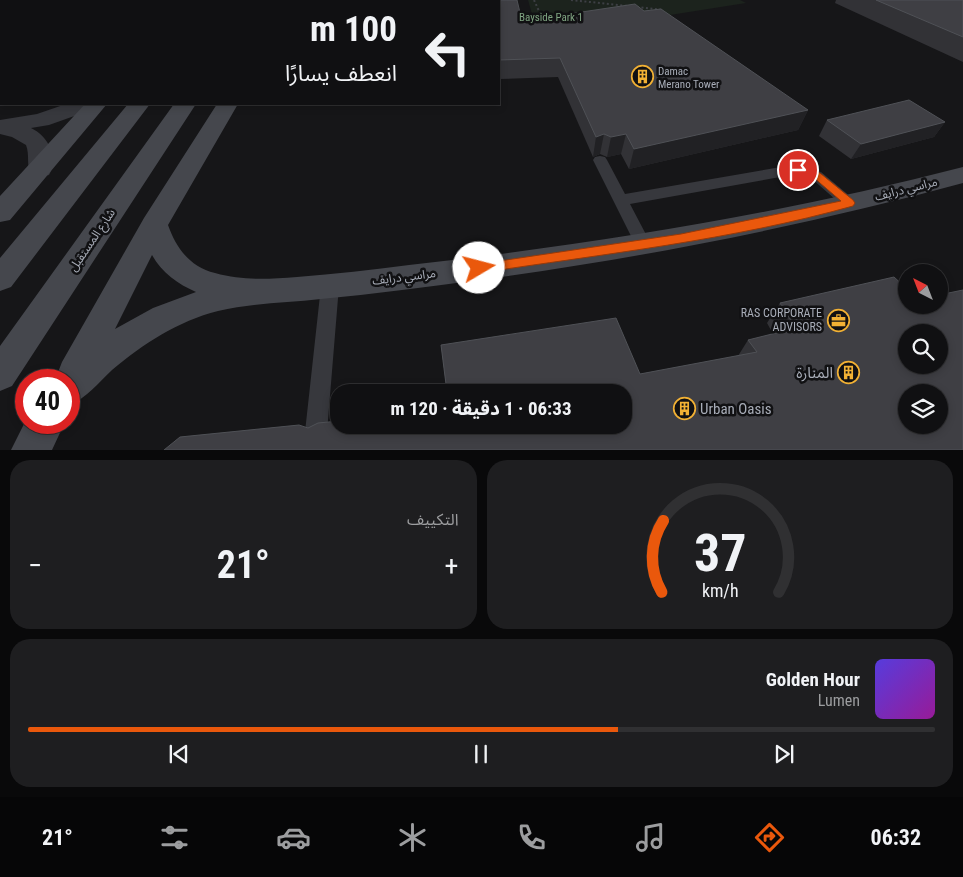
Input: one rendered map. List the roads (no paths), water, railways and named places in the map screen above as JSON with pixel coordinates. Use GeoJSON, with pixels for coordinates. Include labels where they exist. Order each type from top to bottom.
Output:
{"type":"FeatureCollection","features":[{"type":"Feature","properties":{"kind":"street"},"geometry":{"type":"LineString","coordinates":[[1,127],[41,120],[83,105]]}},
{"type":"Feature","properties":{"kind":"street"},"geometry":{"type":"LineString","coordinates":[[0,213],[95,105]]}},
{"type":"Feature","properties":{"kind":"street"},"geometry":{"type":"LineString","coordinates":[[0,279],[138,105]]}},
{"type":"Feature","properties":{"kind":"street","name":"شارع المستقبل"},"geometry":{"type":"LineString","coordinates":[[0,375],[183,105]]}},
{"type":"Feature","properties":{"kind":"street"},"geometry":{"type":"LineString","coordinates":[[77,369],[154,225],[226,105]]}},
{"type":"Feature","properties":{"kind":"street"},"geometry":{"type":"LineString","coordinates":[[1,127],[31,136],[39,145],[42,156],[40,169]]}},
{"type":"Feature","properties":{"kind":"street","name":"مراسي درايف"},"geometry":{"type":"LineString","coordinates":[[154,225],[158,242],[167,257],[182,271],[202,281],[227,289],[256,291],[330,286],[488,267],[643,244],[771,221],[963,175]]}},
{"type":"Feature","properties":{"kind":"street","name":"مراسي درايف"},"geometry":{"type":"LineString","coordinates":[[80,377],[116,346],[172,313],[201,303],[256,291]]}},
{"type":"Feature","properties":{"kind":"street"},"geometry":{"type":"LineString","coordinates":[[30,450],[39,434]]}},
{"type":"Feature","properties":{"kind":"lane"},"geometry":{"type":"LineString","coordinates":[[600,160],[643,244]]}},
{"type":"Feature","properties":{"kind":"lane"},"geometry":{"type":"LineString","coordinates":[[621,200],[798,170],[816,175],[850,203]]}},
{"type":"Feature","properties":{"kind":"lane"},"geometry":{"type":"LineString","coordinates":[[316,432],[330,286]]}},
{"type":"Feature","properties":{"kind":"place","name":"Damac Merano Tower"},"geometry":{"type":"Point","coordinates":[642,77]}},
{"type":"Feature","properties":{"kind":"place","name":"RAS CORPORATE ADVISORS"},"geometry":{"type":"Point","coordinates":[838,320]}},
{"type":"Feature","properties":{"kind":"place","name":"المنارة"},"geometry":{"type":"Point","coordinates":[849,373]}},
{"type":"Feature","properties":{"kind":"place","name":"Urban Oasis"},"geometry":{"type":"Point","coordinates":[684,409]}},
{"type":"Feature","properties":{"kind":"park label","name":"Bayside Park 1"},"geometry":{"type":"Point","coordinates":[551,17]}}]}
